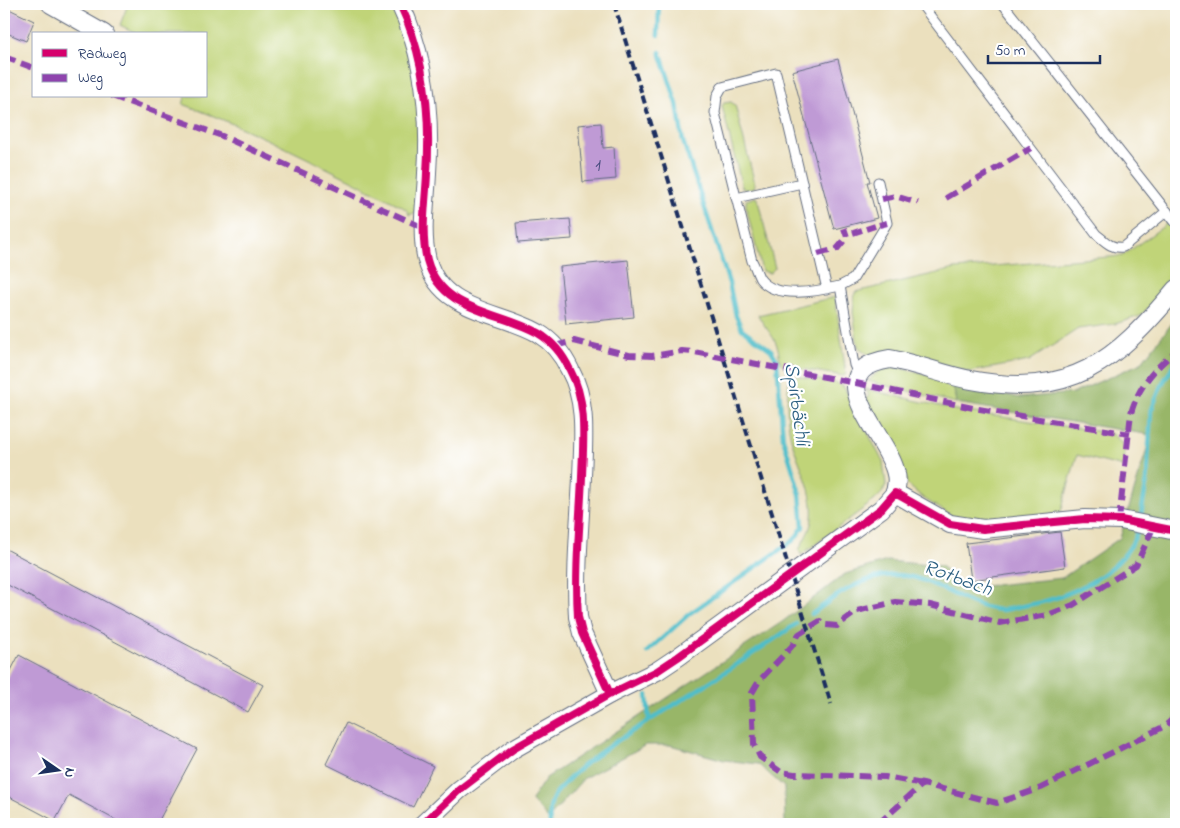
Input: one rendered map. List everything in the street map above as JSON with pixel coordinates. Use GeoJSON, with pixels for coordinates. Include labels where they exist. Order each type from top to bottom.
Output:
{"type":"FeatureCollection","features":[{"type":"Feature","properties":{"kind":"street"},"geometry":{"type":"LineString","coordinates":[[51,4],[100,32]]}},
{"type":"Feature","properties":{"kind":"street"},"geometry":{"type":"LineString","coordinates":[[400,4],[421,64],[428,117],[424,228],[427,260],[437,282],[460,303],[538,333],[555,346],[570,370],[580,392],[584,427],[577,598],[578,617],[582,633],[610,694]]}},
{"type":"Feature","properties":{"kind":"street"},"geometry":{"type":"LineString","coordinates":[[423,824],[459,790],[513,748],[610,694],[656,671],[678,657],[881,509],[894,493],[896,474],[892,460],[858,400],[856,383],[859,376],[874,363],[890,359],[969,380],[1002,385],[1034,385],[1055,381],[1092,369],[1109,358],[1156,314],[1176,289]]}},
{"type":"Feature","properties":{"kind":"street"},"geometry":{"type":"LineString","coordinates":[[894,493],[950,524],[983,529],[1085,519],[1122,520],[1153,528],[1176,531]]}},
{"type":"Feature","properties":{"kind":"lane"},"geometry":{"type":"LineString","coordinates":[[921,4],[1096,234],[1116,248],[1123,247],[1167,211]]}},
{"type":"Feature","properties":{"kind":"lane"},"geometry":{"type":"LineString","coordinates":[[1004,4],[1176,223]]}},
{"type":"Feature","properties":{"kind":"lane"},"geometry":{"type":"LineString","coordinates":[[827,289],[776,74],[722,87],[717,96],[715,113],[752,261],[761,280],[776,290],[811,292],[827,289],[840,286],[852,279],[887,223],[878,182]]}},
{"type":"Feature","properties":{"kind":"lane"},"geometry":{"type":"LineString","coordinates":[[736,198],[802,183]]}},
{"type":"Feature","properties":{"kind":"lane"},"geometry":{"type":"LineString","coordinates":[[840,286],[854,365],[859,376]]}},
{"type":"Feature","properties":{"kind":"green space"},"geometry":{"type":"Polygon","coordinates":[[[128,4],[394,4],[408,39],[421,119],[417,212],[409,215],[408,211],[401,206],[321,165],[239,127],[183,104],[185,98],[208,98],[208,32],[134,32],[120,25],[128,4]]]}},
{"type":"Feature","properties":{"kind":"green space"},"geometry":{"type":"Polygon","coordinates":[[[731,102],[735,105],[755,184],[754,188],[746,190],[742,187],[722,106],[724,103],[731,102]]]}},
{"type":"Feature","properties":{"kind":"green space"},"geometry":{"type":"Polygon","coordinates":[[[756,197],[775,268],[770,273],[762,271],[746,207],[746,200],[756,197]]]}},
{"type":"Feature","properties":{"kind":"green space"},"geometry":{"type":"Polygon","coordinates":[[[1168,223],[1176,234],[1176,279],[1140,316],[1115,324],[1078,329],[1029,361],[969,372],[897,351],[869,355],[858,347],[853,312],[855,292],[955,269],[1122,256],[1168,223]]]}},
{"type":"Feature","properties":{"kind":"green space"},"geometry":{"type":"Polygon","coordinates":[[[835,297],[846,374],[844,376],[783,366],[776,343],[758,315],[835,297]]]}},
{"type":"Feature","properties":{"kind":"green space"},"geometry":{"type":"Polygon","coordinates":[[[1176,318],[1176,824],[785,824],[784,787],[758,764],[724,760],[670,745],[646,745],[584,778],[548,819],[531,800],[546,778],[782,622],[845,574],[887,561],[941,566],[965,588],[1062,578],[1120,538],[1151,435],[956,403],[953,382],[1020,398],[1074,393],[1141,363],[1176,318]]]}},
{"type":"Feature","properties":{"kind":"green space"},"geometry":{"type":"Polygon","coordinates":[[[892,366],[953,382],[956,403],[868,381],[881,369],[892,366]]]}},
{"type":"Feature","properties":{"kind":"green space"},"geometry":{"type":"Polygon","coordinates":[[[790,375],[837,383],[844,387],[883,462],[886,485],[882,493],[875,500],[801,555],[799,550],[810,527],[812,506],[807,484],[789,429],[787,402],[790,375]]]}},
{"type":"Feature","properties":{"kind":"green space"},"geometry":{"type":"Polygon","coordinates":[[[866,389],[961,411],[1110,433],[1123,447],[1125,456],[1123,467],[1077,455],[1060,515],[973,521],[952,516],[923,498],[907,484],[903,469],[866,398],[869,396],[866,389]]]}},
{"type":"Feature","properties":{"kind":"building"},"geometry":{"type":"Polygon","coordinates":[[[7,8],[34,21],[26,41],[4,32],[4,9],[6,10],[7,8]]]}},
{"type":"Feature","properties":{"kind":"building"},"geometry":{"type":"Polygon","coordinates":[[[838,59],[870,182],[867,182],[877,218],[834,229],[792,71],[838,59]]]}},
{"type":"Feature","properties":{"kind":"building"},"geometry":{"type":"Polygon","coordinates":[[[601,123],[603,148],[614,147],[616,179],[583,182],[578,125],[601,123]]]}},
{"type":"Feature","properties":{"kind":"building"},"geometry":{"type":"Polygon","coordinates":[[[570,219],[572,239],[518,243],[516,223],[570,219]]]}},
{"type":"Feature","properties":{"kind":"building"},"geometry":{"type":"Polygon","coordinates":[[[628,260],[634,317],[566,324],[560,267],[628,260]]]}},
{"type":"Feature","properties":{"kind":"building"},"geometry":{"type":"Polygon","coordinates":[[[1060,532],[1065,567],[971,580],[966,543],[1060,532]]]}},
{"type":"Feature","properties":{"kind":"building"},"geometry":{"type":"Polygon","coordinates":[[[4,548],[263,685],[248,712],[4,583],[4,548]]]}},
{"type":"Feature","properties":{"kind":"building"},"geometry":{"type":"Polygon","coordinates":[[[19,655],[197,749],[157,824],[123,824],[69,795],[55,821],[4,794],[4,684],[19,655]]]}},
{"type":"Feature","properties":{"kind":"building"},"geometry":{"type":"Polygon","coordinates":[[[346,723],[433,766],[413,807],[326,764],[346,723]]]}},
{"type":"Feature","properties":{"kind":"waterway","name":"Spirbächli"},"geometry":{"type":"LineString","coordinates":[[658,35],[659,4]]}},
{"type":"Feature","properties":{"kind":"waterway","name":"Spirbächli"},"geometry":{"type":"LineString","coordinates":[[647,652],[689,614],[794,540],[803,527],[800,494],[783,438],[777,360],[771,350],[742,329],[736,316],[729,283],[683,141],[677,104],[660,52]]}},
{"type":"Feature","properties":{"kind":"waterway","name":"Rotbach"},"geometry":{"type":"LineString","coordinates":[[1140,521],[1147,480],[1151,411],[1162,384],[1176,362]]}},
{"type":"Feature","properties":{"kind":"waterway","name":"Rotbach"},"geometry":{"type":"LineString","coordinates":[[812,614],[849,588],[870,579],[893,575],[921,580],[987,608],[1004,610],[1040,603],[1092,582],[1107,571],[1121,559],[1131,545],[1138,529]]}},
{"type":"Feature","properties":{"kind":"waterway","name":"Rotbach"},"geometry":{"type":"LineString","coordinates":[[550,824],[551,803],[554,795],[568,779],[594,757],[732,668],[796,624]]}},
{"type":"Feature","properties":{"kind":"waterway"},"geometry":{"type":"LineString","coordinates":[[647,695],[649,721]]}},
{"type":"Feature","properties":{"kind":"railway"},"geometry":{"type":"LineString","coordinates":[[614,4],[831,704]]}},
{"type":"Feature","properties":{"kind":"marked path"},"geometry":{"type":"LineString","coordinates":[[4,57],[32,67]]}},
{"type":"Feature","properties":{"kind":"marked path"},"geometry":{"type":"LineString","coordinates":[[118,98],[222,136],[424,228]]}},
{"type":"Feature","properties":{"kind":"marked path"},"geometry":{"type":"LineString","coordinates":[[946,198],[1031,148]]}},
{"type":"Feature","properties":{"kind":"marked path"},"geometry":{"type":"LineString","coordinates":[[882,199],[895,196],[918,203]]}},
{"type":"Feature","properties":{"kind":"marked path"},"geometry":{"type":"LineString","coordinates":[[879,225],[887,223]]}},
{"type":"Feature","properties":{"kind":"marked path"},"geometry":{"type":"LineString","coordinates":[[866,229],[875,226]]}},
{"type":"Feature","properties":{"kind":"marked path"},"geometry":{"type":"LineString","coordinates":[[818,254],[837,249],[847,237],[844,228]]}},
{"type":"Feature","properties":{"kind":"marked path"},"geometry":{"type":"LineString","coordinates":[[853,233],[862,230]]}},
{"type":"Feature","properties":{"kind":"marked path"},"geometry":{"type":"LineString","coordinates":[[555,346],[574,341],[629,355],[652,356],[682,351],[694,352],[973,408],[1130,434]]}},
{"type":"Feature","properties":{"kind":"marked path"},"geometry":{"type":"LineString","coordinates":[[1119,520],[1131,413],[1134,403],[1148,378],[1176,351]]}},
{"type":"Feature","properties":{"kind":"marked path"},"geometry":{"type":"LineString","coordinates":[[923,784],[885,777],[781,772],[760,757],[754,744],[752,693],[759,681],[792,646],[799,634],[820,621],[826,625],[837,626],[857,611],[895,602],[930,605],[1000,623],[1048,615],[1073,605],[1136,565],[1153,528]]}},
{"type":"Feature","properties":{"kind":"marked path"},"geometry":{"type":"LineString","coordinates":[[878,824],[923,784],[997,803],[1041,788],[1165,726],[1176,716]]}},
{"type":"Feature","properties":{"kind":"cycle path"},"geometry":{"type":"LineString","coordinates":[[400,4],[409,24],[421,65],[427,108],[428,151],[424,239],[427,260],[434,277],[445,290],[458,300],[473,308],[538,333],[553,345],[567,364],[580,396],[583,436],[577,564],[578,617],[582,633],[610,694],[513,749],[459,790],[423,824]]}},
{"type":"Feature","properties":{"kind":"cycle path"},"geometry":{"type":"LineString","coordinates":[[610,694],[657,671],[678,657],[881,509],[895,493],[950,524],[983,529],[1085,519],[1121,520],[1176,531]]}}]}
